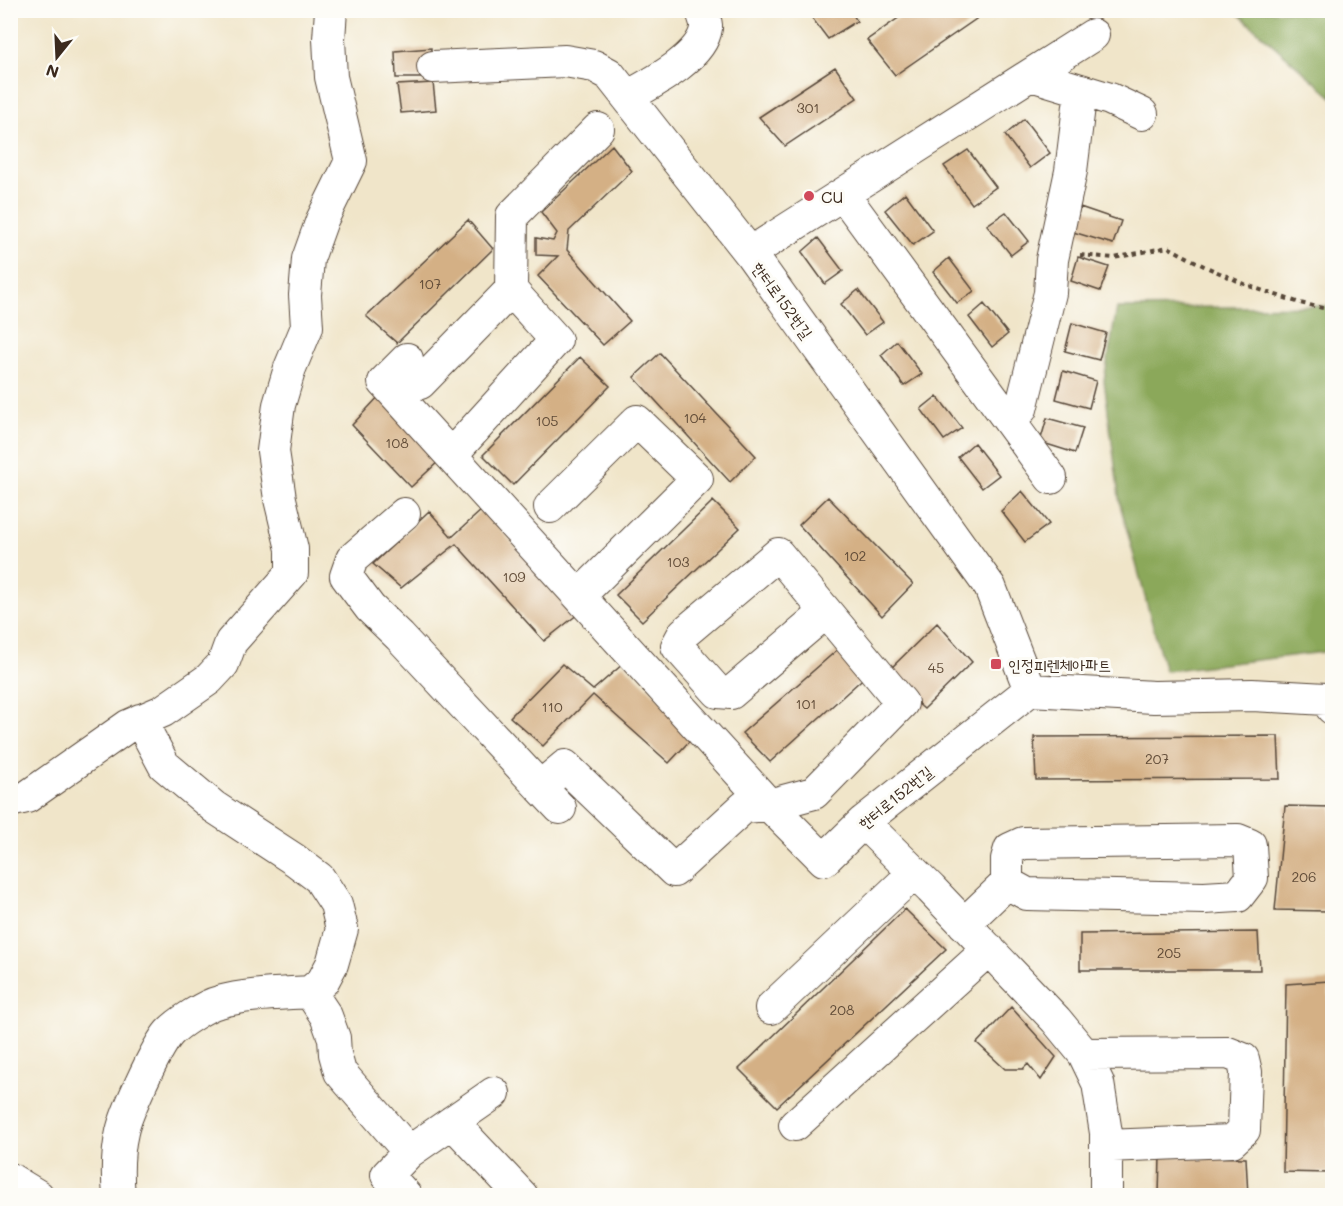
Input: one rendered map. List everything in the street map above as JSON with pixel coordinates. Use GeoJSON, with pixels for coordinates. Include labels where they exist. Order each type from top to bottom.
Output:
{"type":"FeatureCollection","features":[{"type":"Feature","properties":{"kind":"street"},"geometry":{"type":"LineString","coordinates":[[10,801],[27,797],[128,726],[163,711],[209,679],[223,664],[231,642],[292,573],[291,549],[273,451],[279,405],[290,368],[307,327],[305,295],[308,259],[322,220],[351,161],[331,77],[329,39],[331,10]]}},
{"type":"Feature","properties":{"kind":"street"},"geometry":{"type":"LineString","coordinates":[[627,97],[675,69],[700,42],[706,27],[702,10]]}},
{"type":"Feature","properties":{"kind":"street"},"geometry":{"type":"LineString","coordinates":[[750,253],[1093,35]]}},
{"type":"Feature","properties":{"kind":"street","name":"한터로152번길"},"geometry":{"type":"LineString","coordinates":[[433,67],[565,61],[594,66],[609,74],[750,253],[990,587],[1030,690],[862,822],[824,860],[769,805]]}},
{"type":"Feature","properties":{"kind":"street"},"geometry":{"type":"LineString","coordinates":[[1031,75],[1110,99],[1142,114]]}},
{"type":"Feature","properties":{"kind":"street"},"geometry":{"type":"LineString","coordinates":[[1009,419],[1021,410],[1050,293],[1052,260],[1071,171],[1081,90]]}},
{"type":"Feature","properties":{"kind":"street"},"geometry":{"type":"LineString","coordinates":[[451,455],[556,340],[511,290],[512,216],[598,129]]}},
{"type":"Feature","properties":{"kind":"street"},"geometry":{"type":"LineString","coordinates":[[843,194],[1051,478]]}},
{"type":"Feature","properties":{"kind":"street"},"geometry":{"type":"LineString","coordinates":[[511,290],[414,371],[384,381],[769,805]]}},
{"type":"Feature","properties":{"kind":"street"},"geometry":{"type":"LineString","coordinates":[[550,507],[638,421],[697,479],[579,596]]}},
{"type":"Feature","properties":{"kind":"street"},"geometry":{"type":"LineString","coordinates":[[404,514],[352,560],[346,576],[370,608],[400,637],[550,798],[565,766],[674,871],[744,807],[769,805],[814,793],[902,703],[778,554],[684,633],[677,646],[718,692],[731,693],[826,612]]}},
{"type":"Feature","properties":{"kind":"street"},"geometry":{"type":"LineString","coordinates":[[1030,690],[1155,697],[1252,694],[1326,699],[1332,708]]}},
{"type":"Feature","properties":{"kind":"street"},"geometry":{"type":"LineString","coordinates":[[119,1196],[117,1171],[122,1131],[153,1060],[169,1033],[190,1017],[217,1002],[256,995],[310,992],[323,981],[332,964],[342,929],[336,904],[319,878],[214,807],[164,765],[140,720]]}},
{"type":"Feature","properties":{"kind":"street"},"geometry":{"type":"LineString","coordinates":[[862,822],[1056,1020],[1084,1054],[1098,1083],[1106,1146],[1106,1196]]}},
{"type":"Feature","properties":{"kind":"street"},"geometry":{"type":"LineString","coordinates":[[964,924],[1007,883],[1007,859],[1010,849],[1023,843],[1238,840],[1250,845],[1252,878],[1238,896],[1204,898],[1027,894],[1007,883]]}},
{"type":"Feature","properties":{"kind":"street"},"geometry":{"type":"LineString","coordinates":[[771,1008],[914,873]]}},
{"type":"Feature","properties":{"kind":"street"},"geometry":{"type":"LineString","coordinates":[[795,1125],[988,949]]}},
{"type":"Feature","properties":{"kind":"street"},"geometry":{"type":"LineString","coordinates":[[310,992],[326,1016],[334,1038],[340,1072],[409,1152]]}},
{"type":"Feature","properties":{"kind":"street"},"geometry":{"type":"LineString","coordinates":[[1084,1054],[1228,1053],[1243,1059],[1246,1072],[1244,1130],[1232,1141],[1106,1146]]}},
{"type":"Feature","properties":{"kind":"street"},"geometry":{"type":"LineString","coordinates":[[406,1196],[387,1175],[409,1152],[494,1093]]}},
{"type":"Feature","properties":{"kind":"street"},"geometry":{"type":"LineString","coordinates":[[452,1122],[522,1196]]}},
{"type":"Feature","properties":{"kind":"street"},"geometry":{"type":"LineString","coordinates":[[10,1179],[38,1196]]}},
{"type":"Feature","properties":{"kind":"path"},"geometry":{"type":"LineString","coordinates":[[1052,260],[1076,255],[1114,258],[1168,247],[1249,286],[1300,303],[1332,310]]}},
{"type":"Feature","properties":{"kind":"green space"},"geometry":{"type":"Polygon","coordinates":[[[1235,11],[1332,11],[1332,97],[1235,11]]]}},
{"type":"Feature","properties":{"kind":"green space"},"geometry":{"type":"Polygon","coordinates":[[[1332,306],[1332,651],[1165,671],[1120,504],[1104,380],[1117,308],[1332,306]]]}},
{"type":"Feature","properties":{"kind":"building"},"geometry":{"type":"Polygon","coordinates":[[[806,10],[850,10],[857,21],[828,39],[806,10]]]}},
{"type":"Feature","properties":{"kind":"building"},"geometry":{"type":"Polygon","coordinates":[[[910,10],[989,10],[895,75],[867,40],[910,10]]]}},
{"type":"Feature","properties":{"kind":"building"},"geometry":{"type":"Polygon","coordinates":[[[431,48],[431,78],[396,78],[395,51],[431,48]]]}},
{"type":"Feature","properties":{"kind":"building"},"geometry":{"type":"Polygon","coordinates":[[[835,67],[857,98],[785,146],[759,117],[835,67]]]}},
{"type":"Feature","properties":{"kind":"building"},"geometry":{"type":"Polygon","coordinates":[[[433,83],[436,110],[401,113],[397,85],[433,83]]]}},
{"type":"Feature","properties":{"kind":"building"},"geometry":{"type":"Polygon","coordinates":[[[1024,119],[1050,153],[1030,168],[1005,135],[1024,119]]]}},
{"type":"Feature","properties":{"kind":"building"},"geometry":{"type":"Polygon","coordinates":[[[612,145],[632,171],[569,231],[567,250],[630,321],[603,345],[538,276],[558,256],[536,255],[536,238],[553,241],[557,233],[541,212],[612,145]]]}},
{"type":"Feature","properties":{"kind":"building"},"geometry":{"type":"Polygon","coordinates":[[[968,150],[996,187],[972,204],[944,166],[968,150]]]}},
{"type":"Feature","properties":{"kind":"building"},"geometry":{"type":"Polygon","coordinates":[[[905,193],[933,231],[913,245],[885,210],[905,193]]]}},
{"type":"Feature","properties":{"kind":"building"},"geometry":{"type":"Polygon","coordinates":[[[1080,207],[1121,221],[1113,244],[1073,232],[1080,207]]]}},
{"type":"Feature","properties":{"kind":"building"},"geometry":{"type":"Polygon","coordinates":[[[1006,212],[1029,241],[1011,255],[987,225],[1006,212]]]}},
{"type":"Feature","properties":{"kind":"building"},"geometry":{"type":"Polygon","coordinates":[[[468,220],[493,249],[397,343],[366,316],[468,220]]]}},
{"type":"Feature","properties":{"kind":"building"},"geometry":{"type":"Polygon","coordinates":[[[818,238],[843,271],[825,284],[802,252],[818,238]]]}},
{"type":"Feature","properties":{"kind":"building"},"geometry":{"type":"Polygon","coordinates":[[[1078,257],[1109,267],[1100,291],[1071,281],[1078,257]]]}},
{"type":"Feature","properties":{"kind":"building"},"geometry":{"type":"Polygon","coordinates":[[[949,258],[974,291],[957,303],[933,272],[949,258]]]}},
{"type":"Feature","properties":{"kind":"building"},"geometry":{"type":"Polygon","coordinates":[[[858,290],[883,322],[865,335],[841,304],[858,290]]]}},
{"type":"Feature","properties":{"kind":"building"},"geometry":{"type":"Polygon","coordinates":[[[984,304],[1008,334],[992,347],[969,317],[984,304]]]}},
{"type":"Feature","properties":{"kind":"building"},"geometry":{"type":"Polygon","coordinates":[[[1072,323],[1106,333],[1099,360],[1065,351],[1072,323]]]}},
{"type":"Feature","properties":{"kind":"building"},"geometry":{"type":"Polygon","coordinates":[[[897,341],[922,374],[904,386],[881,355],[897,341]]]}},
{"type":"Feature","properties":{"kind":"building"},"geometry":{"type":"Polygon","coordinates":[[[660,353],[756,456],[730,482],[634,377],[660,353]]]}},
{"type":"Feature","properties":{"kind":"building"},"geometry":{"type":"Polygon","coordinates":[[[580,357],[610,386],[513,485],[483,455],[580,357]]]}},
{"type":"Feature","properties":{"kind":"building"},"geometry":{"type":"Polygon","coordinates":[[[1063,371],[1096,381],[1089,408],[1056,399],[1063,371]]]}},
{"type":"Feature","properties":{"kind":"building"},"geometry":{"type":"Polygon","coordinates":[[[381,394],[441,459],[411,487],[352,425],[381,394]]]}},
{"type":"Feature","properties":{"kind":"building"},"geometry":{"type":"Polygon","coordinates":[[[937,396],[962,428],[944,440],[921,409],[937,396]]]}},
{"type":"Feature","properties":{"kind":"building"},"geometry":{"type":"Polygon","coordinates":[[[1047,418],[1083,428],[1075,453],[1040,442],[1047,418]]]}},
{"type":"Feature","properties":{"kind":"building"},"geometry":{"type":"Polygon","coordinates":[[[974,443],[999,475],[982,488],[958,457],[974,443]]]}},
{"type":"Feature","properties":{"kind":"building"},"geometry":{"type":"Polygon","coordinates":[[[1022,491],[1049,524],[1025,542],[1001,511],[1022,491]]]}},
{"type":"Feature","properties":{"kind":"building"},"geometry":{"type":"Polygon","coordinates":[[[828,497],[913,584],[882,616],[799,525],[828,497]]]}},
{"type":"Feature","properties":{"kind":"building"},"geometry":{"type":"Polygon","coordinates":[[[713,501],[740,528],[642,621],[616,595],[713,501]]]}},
{"type":"Feature","properties":{"kind":"building"},"geometry":{"type":"Polygon","coordinates":[[[482,510],[578,614],[544,641],[456,544],[401,588],[373,564],[429,511],[452,537],[482,510]]]}},
{"type":"Feature","properties":{"kind":"building"},"geometry":{"type":"Polygon","coordinates":[[[937,623],[972,662],[924,709],[885,674],[937,623]]]}},
{"type":"Feature","properties":{"kind":"building"},"geometry":{"type":"Polygon","coordinates":[[[845,643],[869,673],[770,762],[742,733],[845,643]]]}},
{"type":"Feature","properties":{"kind":"building"},"geometry":{"type":"Polygon","coordinates":[[[562,664],[593,690],[623,664],[696,734],[669,763],[593,695],[543,746],[510,717],[562,664]]]}},
{"type":"Feature","properties":{"kind":"building"},"geometry":{"type":"Polygon","coordinates":[[[1278,736],[1280,779],[1036,780],[1034,737],[1278,736]]]}},
{"type":"Feature","properties":{"kind":"building"},"geometry":{"type":"Polygon","coordinates":[[[1285,806],[1332,807],[1328,911],[1275,910],[1285,806]]]}},
{"type":"Feature","properties":{"kind":"building"},"geometry":{"type":"Polygon","coordinates":[[[905,909],[946,949],[777,1107],[739,1069],[905,909]]]}},
{"type":"Feature","properties":{"kind":"building"},"geometry":{"type":"Polygon","coordinates":[[[1258,932],[1260,970],[1080,970],[1080,934],[1258,932]]]}},
{"type":"Feature","properties":{"kind":"building"},"geometry":{"type":"Polygon","coordinates":[[[1329,981],[1329,1173],[1283,1172],[1286,984],[1329,981]]]}},
{"type":"Feature","properties":{"kind":"building"},"geometry":{"type":"Polygon","coordinates":[[[1011,1007],[1056,1057],[1041,1080],[1028,1064],[1023,1069],[1005,1069],[977,1043],[1011,1007]]]}},
{"type":"Feature","properties":{"kind":"building"},"geometry":{"type":"Polygon","coordinates":[[[1160,1156],[1246,1158],[1248,1196],[1159,1195],[1160,1156]]]}},
{"type":"Feature","properties":{"kind":"place","name":"CU"},"geometry":{"type":"Point","coordinates":[809,196]}},
{"type":"Feature","properties":{"kind":"place","name":"인정피렌체아파트"},"geometry":{"type":"Point","coordinates":[996,664]}}]}
